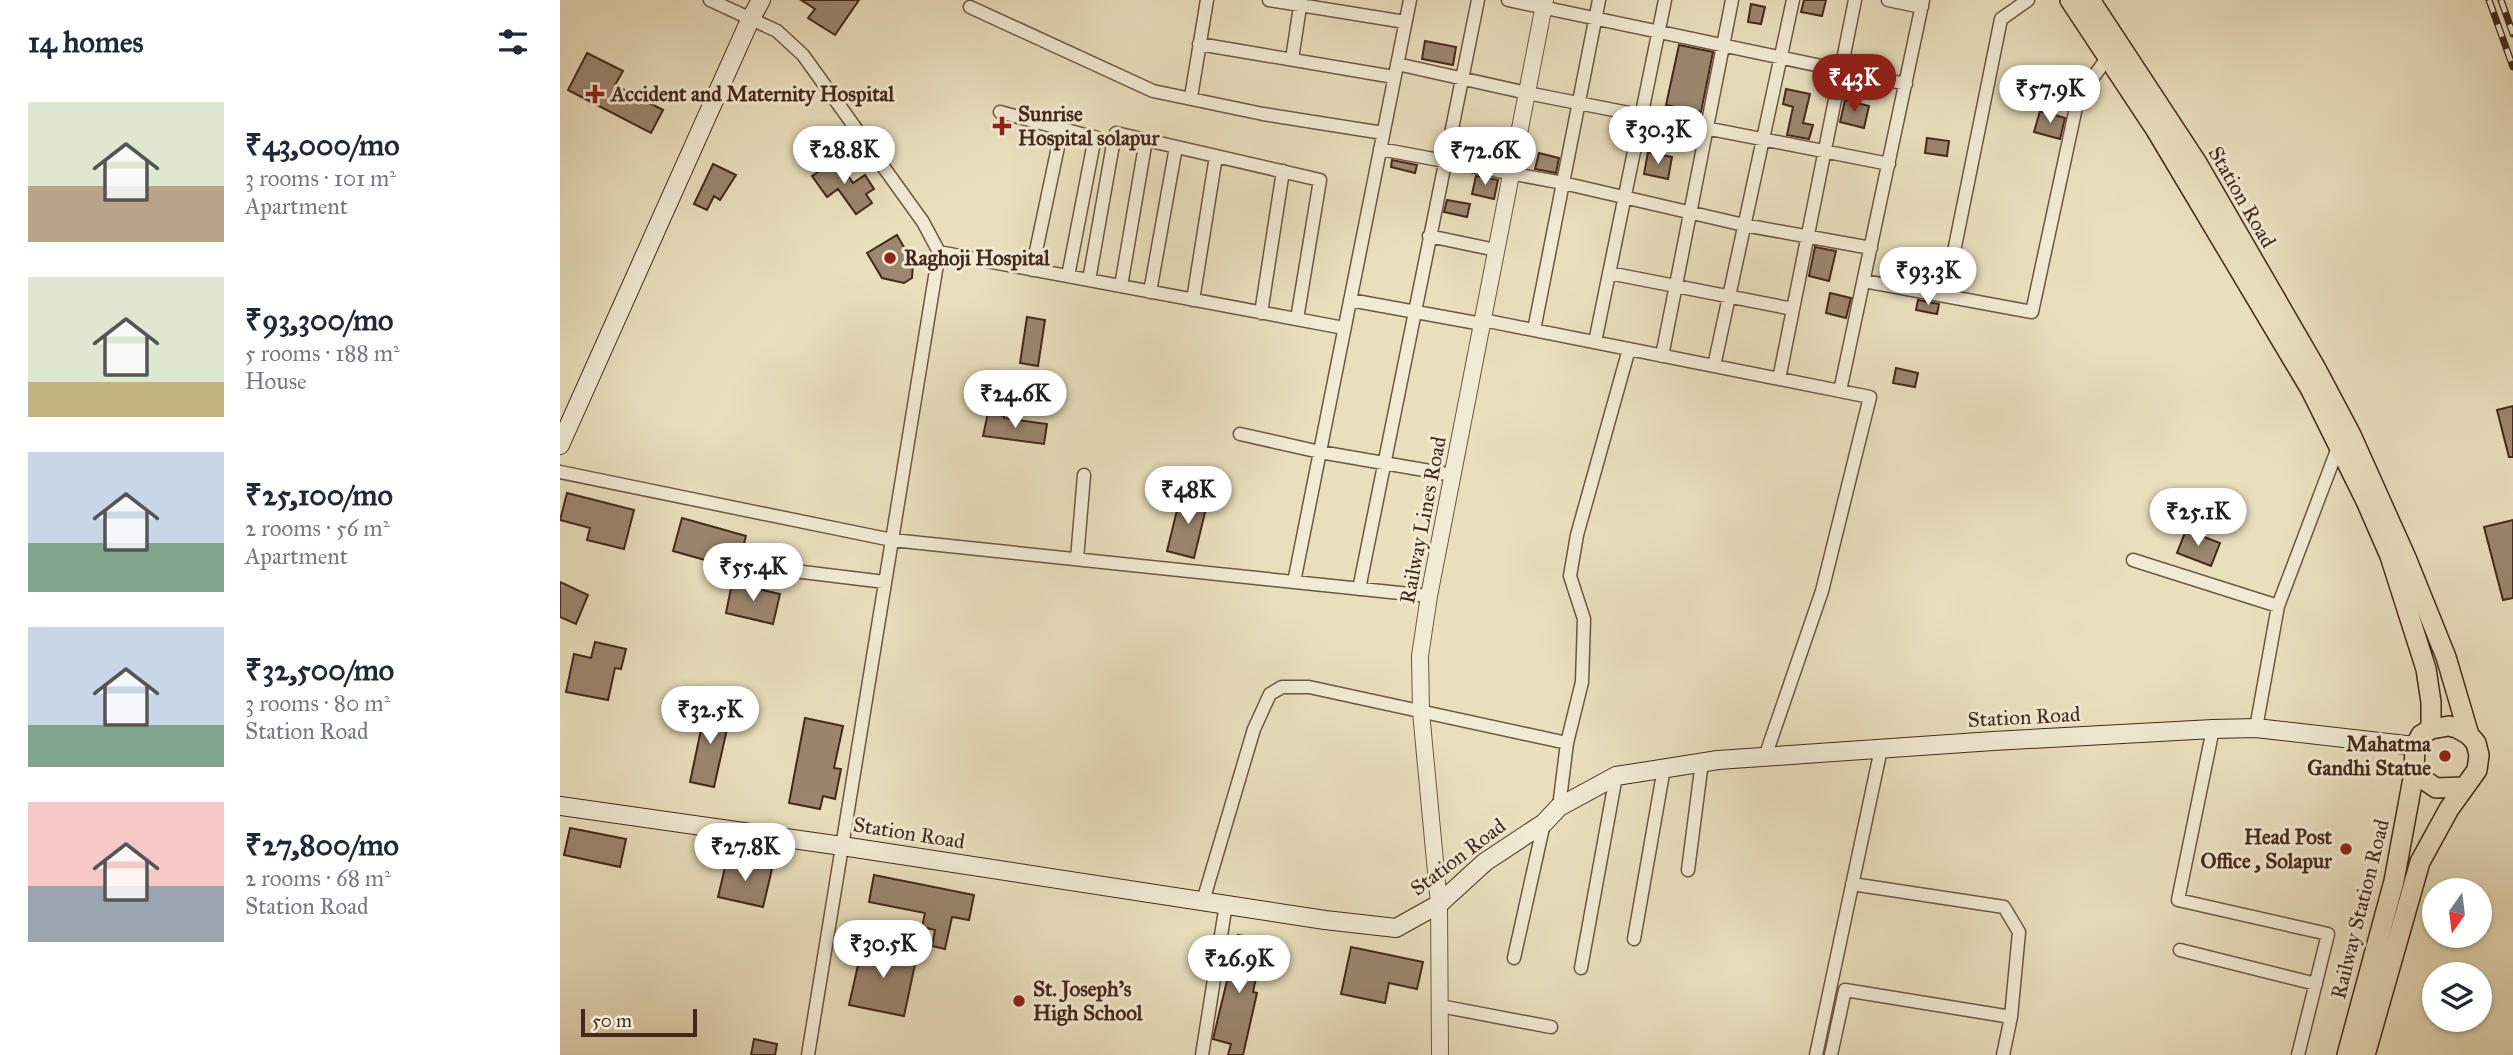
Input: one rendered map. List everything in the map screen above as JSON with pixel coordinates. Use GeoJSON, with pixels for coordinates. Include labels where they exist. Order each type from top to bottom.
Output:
{"type":"FeatureCollection","features":[{"type":"Feature","properties":{"kind":"main road"},"geometry":{"type":"LineString","coordinates":[[560,445],[761,0]]}},
{"type":"Feature","properties":{"kind":"main road","name":"Station Road"},"geometry":{"type":"LineString","coordinates":[[2070,0],[2156,130],[2291,356],[2339,445],[2390,556],[2426,669],[2431,729]]}},
{"type":"Feature","properties":{"kind":"main road","name":"Station Road"},"geometry":{"type":"LineString","coordinates":[[2090,0],[2196,163],[2315,367],[2351,435],[2407,560],[2446,657],[2469,735]]}},
{"type":"Feature","properties":{"kind":"main road"},"geometry":{"type":"LineString","coordinates":[[2449,726],[2469,735],[2476,743],[2478,762],[2473,777],[2463,787],[2437,788],[2414,773],[2415,746],[2421,735],[2431,729],[2449,726]]}},
{"type":"Feature","properties":{"kind":"main road","name":"Station Road"},"geometry":{"type":"LineString","coordinates":[[560,806],[1396,928],[1439,904],[1485,862],[1544,823],[1559,807],[1616,776],[1702,762],[1765,757],[2213,729],[2256,729],[2415,746]]}},
{"type":"Feature","properties":{"kind":"main road","name":"Railway Station Road"},"geometry":{"type":"LineString","coordinates":[[2347,1055],[2393,881],[2414,773]]}},
{"type":"Feature","properties":{"kind":"main road","name":"Railway Station Road"},"geometry":{"type":"LineString","coordinates":[[2365,1055],[2420,862],[2463,787]]}},
{"type":"Feature","properties":{"kind":"street"},"geometry":{"type":"LineString","coordinates":[[710,0],[777,31],[803,55],[923,222],[939,252],[807,1055]]}},
{"type":"Feature","properties":{"kind":"street"},"geometry":{"type":"LineString","coordinates":[[1191,97],[1207,0]]}},
{"type":"Feature","properties":{"kind":"street"},"geometry":{"type":"LineString","coordinates":[[1269,0],[1301,3],[1405,22]]}},
{"type":"Feature","properties":{"kind":"street"},"geometry":{"type":"LineString","coordinates":[[1294,582],[1410,0]]}},
{"type":"Feature","properties":{"kind":"street"},"geometry":{"type":"LineString","coordinates":[[1359,589],[1478,0]]}},
{"type":"Feature","properties":{"kind":"street"},"geometry":{"type":"LineString","coordinates":[[1508,0],[1544,4],[1658,32],[1906,84]]}},
{"type":"Feature","properties":{"kind":"street"},"geometry":{"type":"LineString","coordinates":[[1534,330],[1599,0]]}},
{"type":"Feature","properties":{"kind":"street"},"geometry":{"type":"LineString","coordinates":[[1595,342],[1665,0]]}},
{"type":"Feature","properties":{"kind":"street"},"geometry":{"type":"LineString","coordinates":[[1662,356],[1732,0]]}},
{"type":"Feature","properties":{"kind":"street"},"geometry":{"type":"LineString","coordinates":[[1714,366],[1793,0]]}},
{"type":"Feature","properties":{"kind":"street"},"geometry":{"type":"LineString","coordinates":[[1779,379],[1855,0]]}},
{"type":"Feature","properties":{"kind":"street"},"geometry":{"type":"LineString","coordinates":[[1840,391],[1923,4],[1888,0]]}},
{"type":"Feature","properties":{"kind":"street"},"geometry":{"type":"LineString","coordinates":[[1945,296],[2001,19],[2028,0]]}},
{"type":"Feature","properties":{"kind":"street"},"geometry":{"type":"LineString","coordinates":[[1292,59],[1301,3]]}},
{"type":"Feature","properties":{"kind":"street","name":"Railway Lines Road"},"geometry":{"type":"LineString","coordinates":[[1440,1055],[1439,904],[1420,712],[1420,656],[1429,596],[1544,4]]}},
{"type":"Feature","properties":{"kind":"street"},"geometry":{"type":"LineString","coordinates":[[970,8],[1153,91],[1263,114],[1383,133]]}},
{"type":"Feature","properties":{"kind":"street"},"geometry":{"type":"LineString","coordinates":[[1199,44],[1394,77]]}},
{"type":"Feature","properties":{"kind":"street"},"geometry":{"type":"LineString","coordinates":[[1864,281],[2032,312],[2078,99],[2108,57]]}},
{"type":"Feature","properties":{"kind":"street"},"geometry":{"type":"LineString","coordinates":[[1397,64],[1527,93],[1889,164]]}},
{"type":"Feature","properties":{"kind":"street"},"geometry":{"type":"LineString","coordinates":[[1000,111],[1107,141],[1114,139]]}},
{"type":"Feature","properties":{"kind":"street"},"geometry":{"type":"LineString","coordinates":[[1032,270],[1062,128]]}},
{"type":"Feature","properties":{"kind":"street"},"geometry":{"type":"LineString","coordinates":[[1089,280],[1116,134],[1320,180],[1297,319]]}},
{"type":"Feature","properties":{"kind":"street"},"geometry":{"type":"LineString","coordinates":[[1068,276],[1095,137]]}},
{"type":"Feature","properties":{"kind":"street"},"geometry":{"type":"LineString","coordinates":[[1121,286],[1146,141]]}},
{"type":"Feature","properties":{"kind":"street"},"geometry":{"type":"LineString","coordinates":[[1150,292],[1176,147]]}},
{"type":"Feature","properties":{"kind":"street"},"geometry":{"type":"LineString","coordinates":[[1380,149],[1563,183],[1744,225],[1871,248]]}},
{"type":"Feature","properties":{"kind":"street"},"geometry":{"type":"LineString","coordinates":[[1193,300],[1216,156]]}},
{"type":"Feature","properties":{"kind":"street"},"geometry":{"type":"LineString","coordinates":[[1261,313],[1283,171]]}},
{"type":"Feature","properties":{"kind":"street"},"geometry":{"type":"LineString","coordinates":[[1429,236],[1496,250]]}},
{"type":"Feature","properties":{"kind":"street"},"geometry":{"type":"LineString","coordinates":[[939,252],[1344,328]]}},
{"type":"Feature","properties":{"kind":"street"},"geometry":{"type":"LineString","coordinates":[[1609,273],[1793,309]]}},
{"type":"Feature","properties":{"kind":"street"},"geometry":{"type":"LineString","coordinates":[[1350,300],[1534,330],[1870,397],[1822,591],[1765,757]]}},
{"type":"Feature","properties":{"kind":"street"},"geometry":{"type":"LineString","coordinates":[[1559,807],[1567,743],[1582,682],[1584,618],[1570,576],[1577,535],[1629,349]]}},
{"type":"Feature","properties":{"kind":"street"},"geometry":{"type":"LineString","coordinates":[[1240,434],[1320,452],[1453,475]]}},
{"type":"Feature","properties":{"kind":"street"},"geometry":{"type":"LineString","coordinates":[[2256,729],[2278,606],[2339,445]]}},
{"type":"Feature","properties":{"kind":"street"},"geometry":{"type":"LineString","coordinates":[[560,472],[892,540],[1429,596]]}},
{"type":"Feature","properties":{"kind":"street"},"geometry":{"type":"LineString","coordinates":[[1077,559],[1084,475]]}},
{"type":"Feature","properties":{"kind":"street"},"geometry":{"type":"LineString","coordinates":[[2133,560],[2278,606]]}},
{"type":"Feature","properties":{"kind":"street"},"geometry":{"type":"LineString","coordinates":[[786,570],[885,582]]}},
{"type":"Feature","properties":{"kind":"street"},"geometry":{"type":"LineString","coordinates":[[1203,901],[1254,729],[1270,694],[1282,687],[1309,687],[1567,743]]}},
{"type":"Feature","properties":{"kind":"street"},"geometry":{"type":"LineString","coordinates":[[2213,729],[2178,900],[2328,934],[2298,1055]]}},
{"type":"Feature","properties":{"kind":"street"},"geometry":{"type":"LineString","coordinates":[[1816,1055],[1881,749]]}},
{"type":"Feature","properties":{"kind":"street"},"geometry":{"type":"LineString","coordinates":[[1688,870],[1702,762]]}},
{"type":"Feature","properties":{"kind":"street"},"geometry":{"type":"LineString","coordinates":[[1633,939],[1664,768]]}},
{"type":"Feature","properties":{"kind":"street"},"geometry":{"type":"LineString","coordinates":[[1581,968],[1616,776]]}},
{"type":"Feature","properties":{"kind":"street"},"geometry":{"type":"LineString","coordinates":[[1514,958],[1544,823]]}},
{"type":"Feature","properties":{"kind":"street"},"geometry":{"type":"LineString","coordinates":[[1852,884],[2004,907],[2019,932],[2011,1017],[2003,1055]]}},
{"type":"Feature","properties":{"kind":"street"},"geometry":{"type":"LineString","coordinates":[[1202,1055],[1226,905]]}},
{"type":"Feature","properties":{"kind":"street"},"geometry":{"type":"LineString","coordinates":[[2180,950],[2316,984]]}},
{"type":"Feature","properties":{"kind":"street"},"geometry":{"type":"LineString","coordinates":[[1831,1055],[1845,990],[2011,1017]]}},
{"type":"Feature","properties":{"kind":"street"},"geometry":{"type":"LineString","coordinates":[[1440,1006],[1551,1027]]}},
{"type":"Feature","properties":{"kind":"building"},"geometry":{"type":"Polygon","coordinates":[[[801,0],[859,0],[835,35],[808,18],[815,9],[801,0]]]}},
{"type":"Feature","properties":{"kind":"building"},"geometry":{"type":"Polygon","coordinates":[[[1804,0],[1826,0],[1822,16],[1801,12],[1804,0]]]}},
{"type":"Feature","properties":{"kind":"building"},"geometry":{"type":"Polygon","coordinates":[[[1751,4],[1765,7],[1761,24],[1748,22],[1751,4]]]}},
{"type":"Feature","properties":{"kind":"building"},"geometry":{"type":"Polygon","coordinates":[[[1425,41],[1456,47],[1453,65],[1422,59],[1425,41]]]}},
{"type":"Feature","properties":{"kind":"building"},"geometry":{"type":"Polygon","coordinates":[[[1679,45],[1713,52],[1701,112],[1666,105],[1679,45]]]}},
{"type":"Feature","properties":{"kind":"building"},"geometry":{"type":"Polygon","coordinates":[[[587,53],[623,71],[615,85],[663,110],[651,133],[568,90],[587,53]]]}},
{"type":"Feature","properties":{"kind":"building"},"geometry":{"type":"Polygon","coordinates":[[[1786,89],[1810,94],[1803,123],[1813,125],[1809,139],[1787,135],[1793,107],[1783,104],[1786,89]]]}},
{"type":"Feature","properties":{"kind":"building"},"geometry":{"type":"Polygon","coordinates":[[[1845,100],[1869,106],[1864,128],[1840,122],[1845,100]]]}},
{"type":"Feature","properties":{"kind":"building"},"geometry":{"type":"Polygon","coordinates":[[[2040,111],[2065,118],[2060,139],[2034,132],[2040,111]]]}},
{"type":"Feature","properties":{"kind":"building"},"geometry":{"type":"Polygon","coordinates":[[[1927,138],[1949,141],[1947,156],[1925,153],[1927,138]]]}},
{"type":"Feature","properties":{"kind":"building"},"geometry":{"type":"Polygon","coordinates":[[[1648,152],[1672,157],[1668,179],[1644,174],[1648,152]]]}},
{"type":"Feature","properties":{"kind":"building"},"geometry":{"type":"Polygon","coordinates":[[[1539,153],[1559,158],[1556,173],[1535,169],[1539,153]]]}},
{"type":"Feature","properties":{"kind":"building"},"geometry":{"type":"Polygon","coordinates":[[[837,159],[853,183],[865,175],[874,189],[866,194],[872,203],[856,214],[838,189],[827,197],[812,176],[837,159]]]}},
{"type":"Feature","properties":{"kind":"building"},"geometry":{"type":"Polygon","coordinates":[[[1392,160],[1417,165],[1415,173],[1391,167],[1392,160]]]}},
{"type":"Feature","properties":{"kind":"building"},"geometry":{"type":"Polygon","coordinates":[[[713,164],[736,175],[720,200],[714,196],[707,210],[694,204],[713,164]]]}},
{"type":"Feature","properties":{"kind":"building"},"geometry":{"type":"Polygon","coordinates":[[[1476,176],[1498,180],[1494,199],[1472,194],[1476,176]]]}},
{"type":"Feature","properties":{"kind":"building"},"geometry":{"type":"Polygon","coordinates":[[[1447,200],[1470,204],[1467,217],[1444,212],[1447,200]]]}},
{"type":"Feature","properties":{"kind":"building","name":"Raghoji Hospital"},"geometry":{"type":"Polygon","coordinates":[[[897,235],[913,263],[912,278],[904,283],[882,278],[867,253],[897,235]]]}},
{"type":"Feature","properties":{"kind":"building"},"geometry":{"type":"Polygon","coordinates":[[[1815,247],[1836,251],[1829,281],[1809,276],[1815,247]]]}},
{"type":"Feature","properties":{"kind":"building"},"geometry":{"type":"Polygon","coordinates":[[[1830,293],[1851,298],[1846,318],[1826,313],[1830,293]]]}},
{"type":"Feature","properties":{"kind":"building"},"geometry":{"type":"Polygon","coordinates":[[[1918,300],[1939,304],[1937,314],[1916,310],[1918,300]]]}},
{"type":"Feature","properties":{"kind":"building"},"geometry":{"type":"Polygon","coordinates":[[[1027,317],[1045,320],[1038,366],[1020,363],[1027,317]]]}},
{"type":"Feature","properties":{"kind":"building"},"geometry":{"type":"Polygon","coordinates":[[[1896,368],[1918,373],[1915,387],[1893,383],[1896,368]]]}},
{"type":"Feature","properties":{"kind":"building"},"geometry":{"type":"Polygon","coordinates":[[[2513,406],[2513,457],[2509,457],[2497,410],[2513,406]]]}},
{"type":"Feature","properties":{"kind":"building"},"geometry":{"type":"Polygon","coordinates":[[[988,413],[1047,424],[1044,444],[983,436],[988,413]]]}},
{"type":"Feature","properties":{"kind":"building"},"geometry":{"type":"Polygon","coordinates":[[[567,493],[634,510],[624,549],[587,540],[590,528],[560,520],[567,493]]]}},
{"type":"Feature","properties":{"kind":"building"},"geometry":{"type":"Polygon","coordinates":[[[1181,494],[1208,500],[1194,558],[1167,551],[1181,494]]]}},
{"type":"Feature","properties":{"kind":"building"},"geometry":{"type":"Polygon","coordinates":[[[682,518],[746,536],[737,569],[673,551],[682,518]]]}},
{"type":"Feature","properties":{"kind":"building"},"geometry":{"type":"Polygon","coordinates":[[[2513,520],[2513,598],[2503,600],[2484,527],[2513,520]]]}},
{"type":"Feature","properties":{"kind":"building"},"geometry":{"type":"Polygon","coordinates":[[[2186,530],[2220,543],[2211,566],[2177,553],[2186,530]]]}},
{"type":"Feature","properties":{"kind":"building"},"geometry":{"type":"Polygon","coordinates":[[[560,582],[588,595],[576,624],[560,617],[560,582]]]}},
{"type":"Feature","properties":{"kind":"building"},"geometry":{"type":"Polygon","coordinates":[[[732,583],[780,594],[773,624],[726,613],[732,583]]]}},
{"type":"Feature","properties":{"kind":"building"},"geometry":{"type":"Polygon","coordinates":[[[595,642],[626,649],[621,669],[615,668],[608,700],[566,692],[574,654],[591,658],[595,642]]]}},
{"type":"Feature","properties":{"kind":"building"},"geometry":{"type":"Polygon","coordinates":[[[706,706],[731,711],[714,787],[690,782],[706,706]]]}},
{"type":"Feature","properties":{"kind":"building"},"geometry":{"type":"Polygon","coordinates":[[[805,718],[843,726],[834,768],[841,769],[835,799],[823,796],[820,809],[789,803],[805,718]]]}},
{"type":"Feature","properties":{"kind":"building"},"geometry":{"type":"Polygon","coordinates":[[[570,828],[626,839],[620,867],[564,855],[570,828]]]}},
{"type":"Feature","properties":{"kind":"building"},"geometry":{"type":"Polygon","coordinates":[[[727,859],[772,869],[763,907],[718,897],[727,859]]]}},
{"type":"Feature","properties":{"kind":"building"},"geometry":{"type":"Polygon","coordinates":[[[874,875],[974,895],[969,920],[952,917],[945,949],[932,946],[935,930],[922,927],[925,913],[869,902],[874,875]]]}},
{"type":"Feature","properties":{"kind":"building"},"geometry":{"type":"Polygon","coordinates":[[[1238,935],[1264,940],[1253,992],[1257,993],[1243,1055],[1228,1055],[1231,1044],[1213,1039],[1238,935]]]}},
{"type":"Feature","properties":{"kind":"building"},"geometry":{"type":"Polygon","coordinates":[[[863,943],[917,955],[904,1016],[849,1005],[863,943]]]}},
{"type":"Feature","properties":{"kind":"building"},"geometry":{"type":"Polygon","coordinates":[[[1351,947],[1423,962],[1417,989],[1389,983],[1385,1003],[1341,994],[1351,947]]]}},
{"type":"Feature","properties":{"kind":"building"},"geometry":{"type":"Polygon","coordinates":[[[754,1039],[777,1044],[775,1055],[751,1055],[754,1039]]]}},
{"type":"Feature","properties":{"kind":"railway"},"geometry":{"type":"LineString","coordinates":[[2489,0],[2513,67]]}},
{"type":"Feature","properties":{"kind":"railway"},"geometry":{"type":"LineString","coordinates":[[2501,0],[2513,34]]}},
{"type":"Feature","properties":{"kind":"place","name":"Accident and Maternity Hospital"},"geometry":{"type":"Point","coordinates":[595,94]}},
{"type":"Feature","properties":{"kind":"place","name":"Sunrise Hospital solapur"},"geometry":{"type":"Point","coordinates":[1002,126]}},
{"type":"Feature","properties":{"kind":"place","name":"Raghoji Hospital"},"geometry":{"type":"Point","coordinates":[890,258]}},
{"type":"Feature","properties":{"kind":"place","name":"Mahatma Gandhi Statue"},"geometry":{"type":"Point","coordinates":[2445,756]}},
{"type":"Feature","properties":{"kind":"place","name":"Head Post Office , Solapur"},"geometry":{"type":"Point","coordinates":[2346,849]}},
{"type":"Feature","properties":{"kind":"place","name":"St. Joseph's High School"},"geometry":{"type":"Point","coordinates":[1019,1001]}}]}
